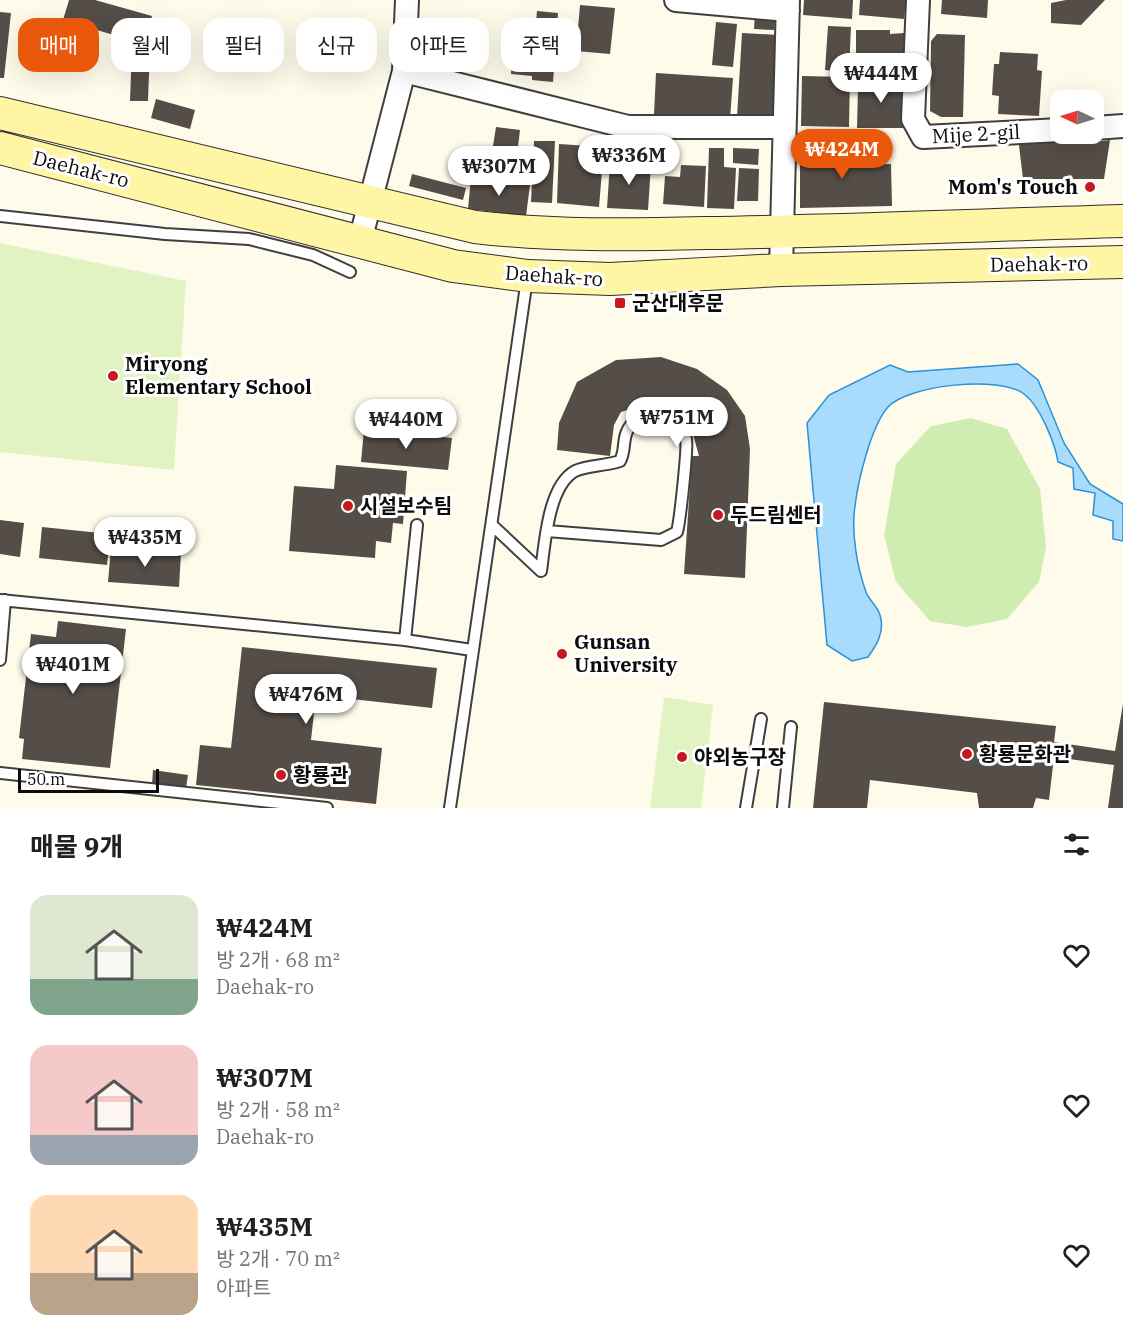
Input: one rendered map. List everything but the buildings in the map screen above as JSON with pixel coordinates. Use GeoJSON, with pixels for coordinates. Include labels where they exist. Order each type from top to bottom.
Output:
{"type":"FeatureCollection","features":[{"type":"Feature","properties":{"kind":"street"},"geometry":{"type":"LineString","coordinates":[[406,18],[407,0]]}},
{"type":"Feature","properties":{"kind":"street"},"geometry":{"type":"LineString","coordinates":[[676,0],[788,5],[781,270]]}},
{"type":"Feature","properties":{"kind":"street","name":"Mije 2-gil"},"geometry":{"type":"LineString","coordinates":[[918,0],[913,119],[923,137],[1050,131]]}},
{"type":"Feature","properties":{"kind":"street"},"geometry":{"type":"LineString","coordinates":[[360,241],[404,72]]}},
{"type":"Feature","properties":{"kind":"street"},"geometry":{"type":"LineString","coordinates":[[408,72],[628,127],[784,127]]}},
{"type":"Feature","properties":{"kind":"street","name":"Daehak-ro"},"geometry":{"type":"LineString","coordinates":[[0,113],[475,226],[532,234],[640,236],[782,233],[1123,221]]}},
{"type":"Feature","properties":{"kind":"street"},"geometry":{"type":"LineString","coordinates":[[1104,127],[1123,126]]}},
{"type":"Feature","properties":{"kind":"street","name":"Daehak-ro"},"geometry":{"type":"LineString","coordinates":[[0,148],[453,266],[528,276],[610,279],[781,270],[1123,262]]}},
{"type":"Feature","properties":{"kind":"lane"},"geometry":{"type":"LineString","coordinates":[[0,216],[165,234],[249,239],[313,255],[350,272]]}},
{"type":"Feature","properties":{"kind":"lane"},"geometry":{"type":"LineString","coordinates":[[450,808],[528,276]]}},
{"type":"Feature","properties":{"kind":"lane"},"geometry":{"type":"LineString","coordinates":[[493,526],[541,571],[547,531],[555,494],[564,480],[576,471],[621,461],[625,452],[626,434],[634,422],[645,415],[658,414],[675,422],[686,439],[677,532],[661,540],[547,531]]}},
{"type":"Feature","properties":{"kind":"lane"},"geometry":{"type":"LineString","coordinates":[[405,640],[417,525]]}},
{"type":"Feature","properties":{"kind":"lane"},"geometry":{"type":"LineString","coordinates":[[0,660],[3,600],[405,640],[472,650]]}},
{"type":"Feature","properties":{"kind":"lane"},"geometry":{"type":"LineString","coordinates":[[747,808],[760,719]]}},
{"type":"Feature","properties":{"kind":"lane"},"geometry":{"type":"LineString","coordinates":[[783,808],[792,727]]}},
{"type":"Feature","properties":{"kind":"lane"},"geometry":{"type":"LineString","coordinates":[[0,773],[327,808]]}},
{"type":"Feature","properties":{"kind":"green space","name":"Miryong Elementary School"},"geometry":{"type":"Polygon","coordinates":[[[0,243],[186,281],[174,470],[0,452],[0,243]]]}},
{"type":"Feature","properties":{"kind":"green space"},"geometry":{"type":"Polygon","coordinates":[[[971,418],[1007,429],[1040,489],[1046,547],[1039,582],[1007,619],[966,627],[930,621],[896,582],[884,535],[896,464],[931,426],[971,418]]]}},
{"type":"Feature","properties":{"kind":"green space","name":"야외농구장"},"geometry":{"type":"Polygon","coordinates":[[[664,697],[713,705],[701,808],[650,808],[664,697]]]}},
{"type":"Feature","properties":{"kind":"water"},"geometry":{"type":"Polygon","coordinates":[[[1018,364],[1038,380],[1064,443],[1090,484],[1123,504],[1123,541],[1113,539],[1113,521],[1093,515],[1095,493],[1074,489],[1073,468],[1058,462],[1046,425],[1036,407],[1024,394],[1012,388],[976,384],[933,388],[899,399],[888,407],[876,427],[866,454],[857,495],[854,538],[860,572],[866,592],[879,612],[882,627],[877,643],[868,657],[852,661],[827,645],[807,423],[829,395],[890,365],[908,372],[1018,364]]]}},
{"type":"Feature","properties":{"kind":"place","name":"Mom's Touch"},"geometry":{"type":"Point","coordinates":[1090,187]}},
{"type":"Feature","properties":{"kind":"place","name":"군산대후문"},"geometry":{"type":"Point","coordinates":[620,303]}},
{"type":"Feature","properties":{"kind":"place","name":"Miryong Elementary School"},"geometry":{"type":"Point","coordinates":[113,376]}},
{"type":"Feature","properties":{"kind":"place","name":"시설보수팀"},"geometry":{"type":"Point","coordinates":[348,506]}},
{"type":"Feature","properties":{"kind":"place","name":"두드림센터"},"geometry":{"type":"Point","coordinates":[718,515]}},
{"type":"Feature","properties":{"kind":"place","name":"Gunsan University"},"geometry":{"type":"Point","coordinates":[562,654]}},
{"type":"Feature","properties":{"kind":"place","name":"황룡문화관"},"geometry":{"type":"Point","coordinates":[967,754]}},
{"type":"Feature","properties":{"kind":"place","name":"야외농구장"},"geometry":{"type":"Point","coordinates":[682,757]}},
{"type":"Feature","properties":{"kind":"place","name":"황룡관"},"geometry":{"type":"Point","coordinates":[281,775]}}]}
